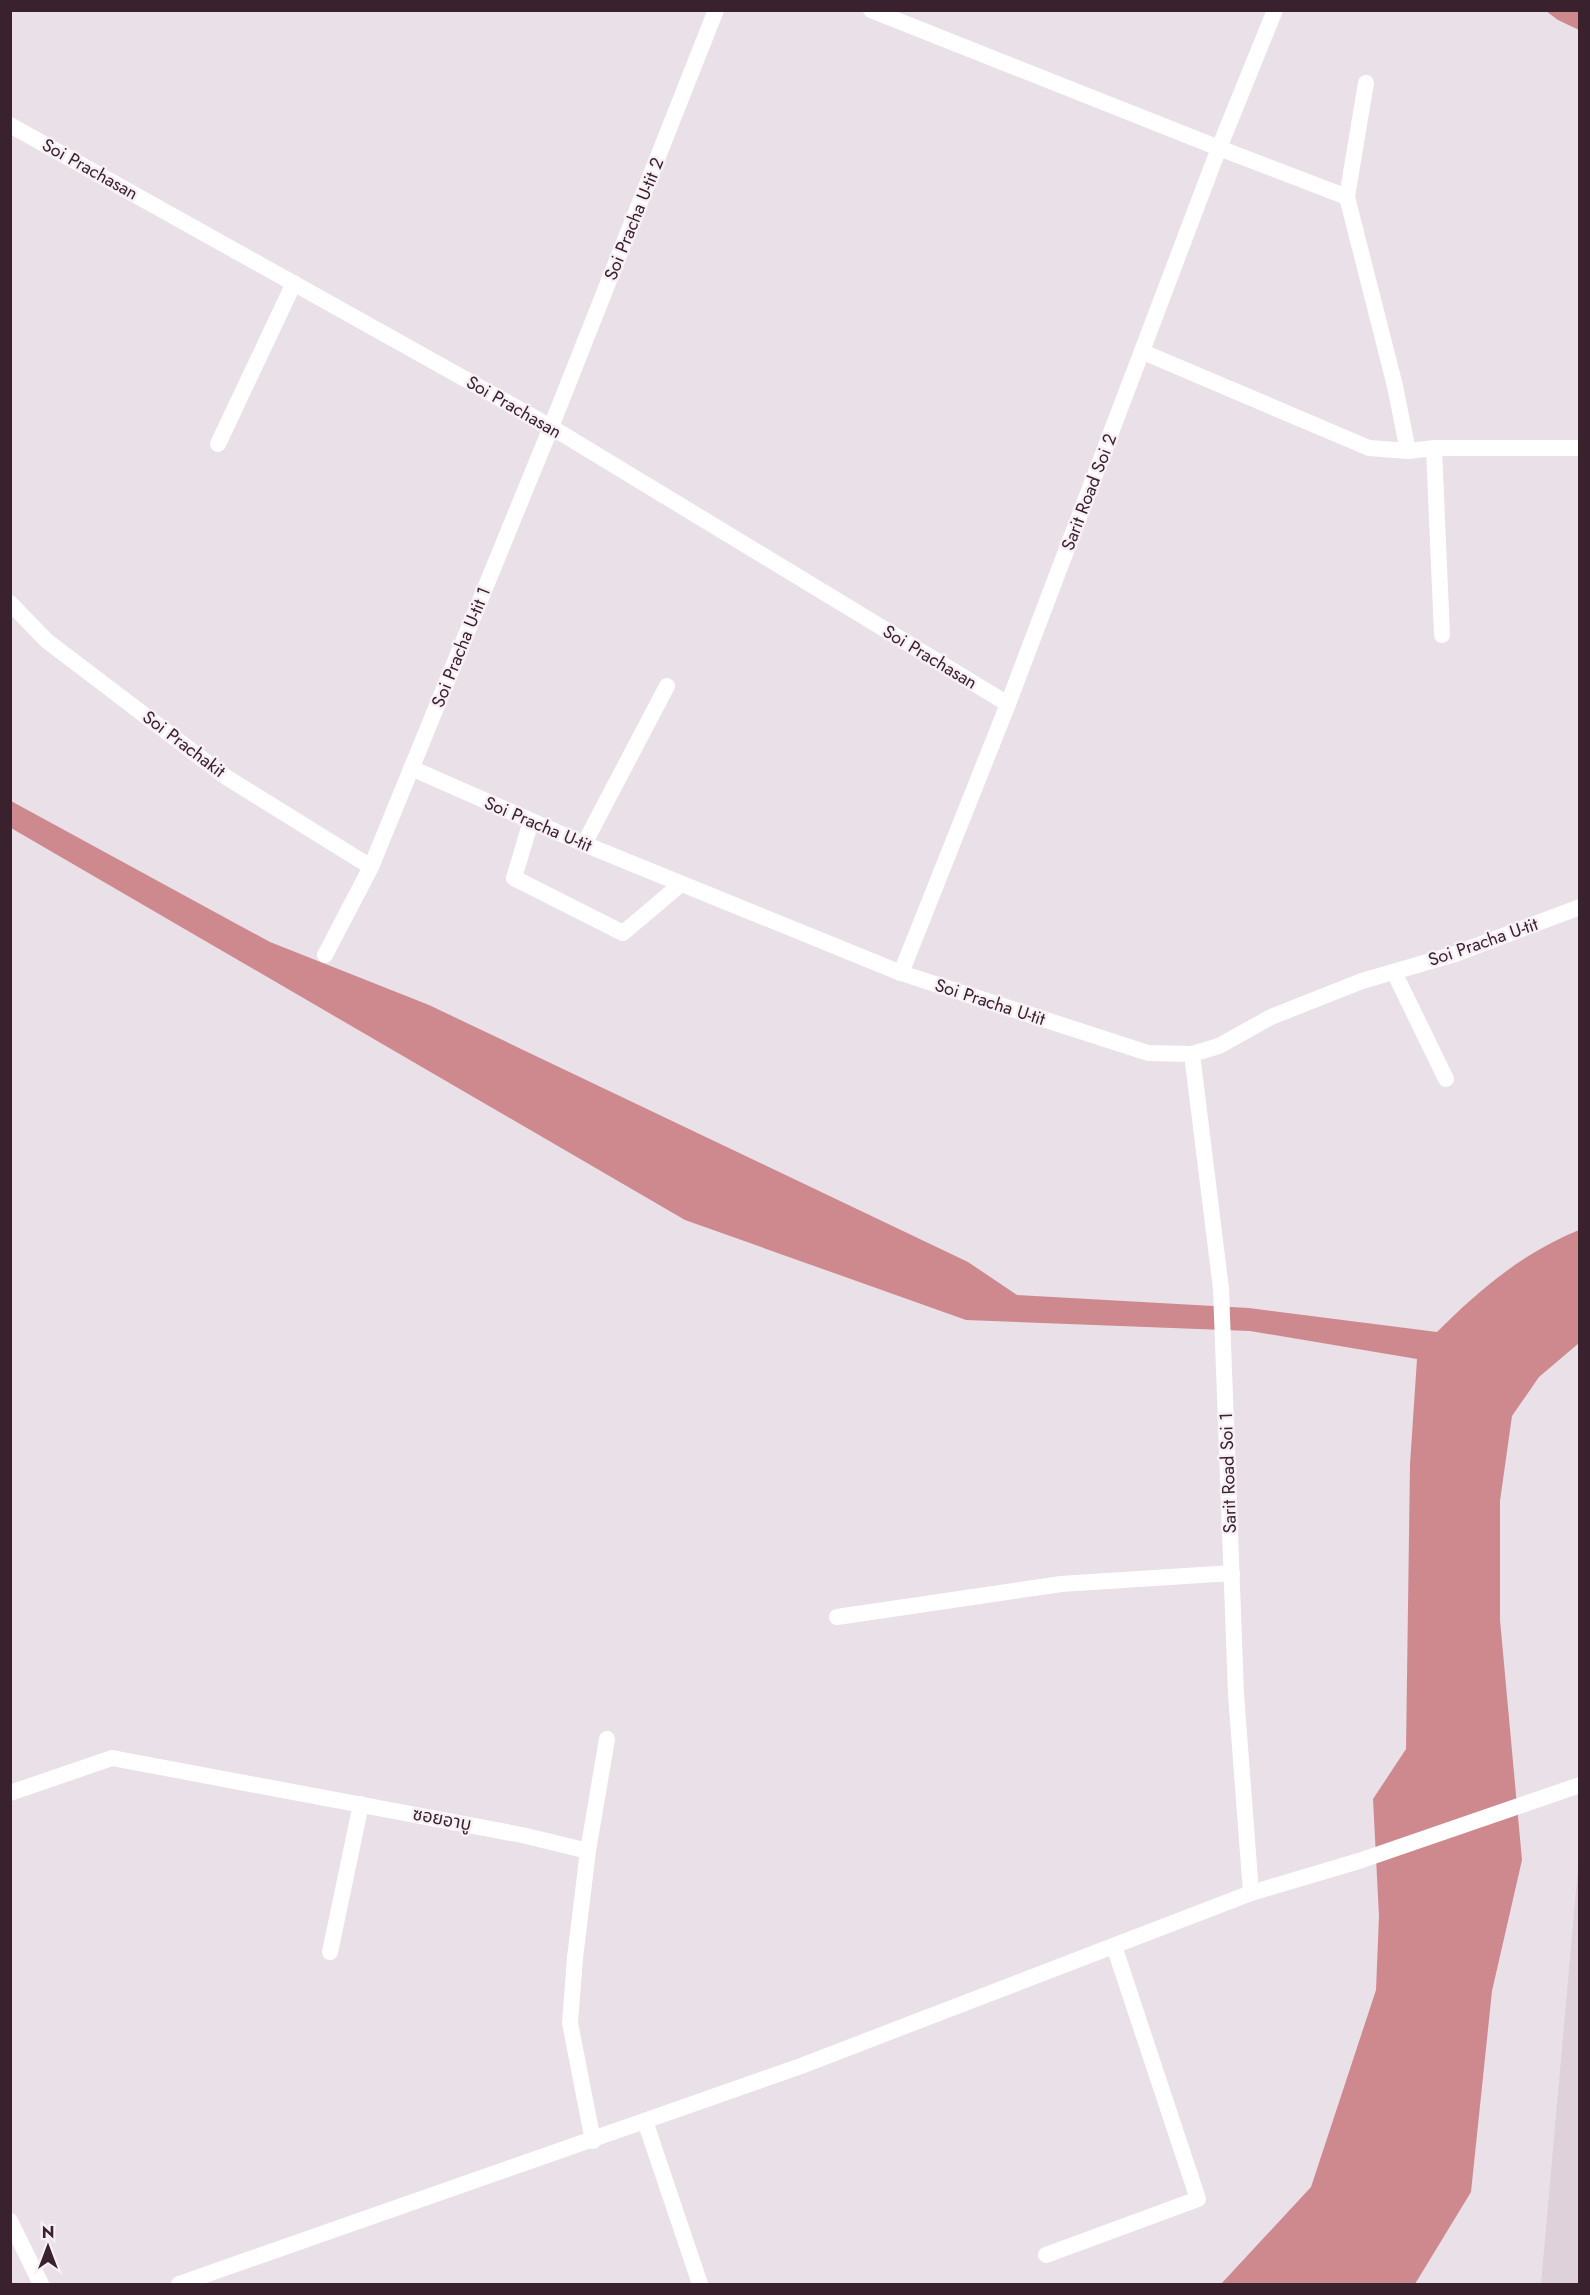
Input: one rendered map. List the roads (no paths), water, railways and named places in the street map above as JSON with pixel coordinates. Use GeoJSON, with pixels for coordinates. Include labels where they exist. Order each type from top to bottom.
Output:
{"type":"FeatureCollection","features":[{"type":"Feature","properties":{"kind":"street","name":"Soi Pracha U-tit 2"},"geometry":{"type":"LineString","coordinates":[[551,428],[716,10]]}},
{"type":"Feature","properties":{"kind":"street"},"geometry":{"type":"LineString","coordinates":[[871,10],[1347,197]]}},
{"type":"Feature","properties":{"kind":"street","name":"Sarit Road Soi 2"},"geometry":{"type":"LineString","coordinates":[[901,973],[1008,704],[1219,148],[1275,10]]}},
{"type":"Feature","properties":{"kind":"street"},"geometry":{"type":"LineString","coordinates":[[1366,83],[1347,197],[1395,386],[1408,451]]}},
{"type":"Feature","properties":{"kind":"street","name":"Soi Prachasan"},"geometry":{"type":"LineString","coordinates":[[10,125],[551,428],[1008,704]]}},
{"type":"Feature","properties":{"kind":"street"},"geometry":{"type":"LineString","coordinates":[[218,444],[294,283]]}},
{"type":"Feature","properties":{"kind":"street"},"geometry":{"type":"LineString","coordinates":[[1143,352],[1369,448],[1408,451],[1434,448],[1580,448]]}},
{"type":"Feature","properties":{"kind":"street","name":"Soi Pracha U-tit 1"},"geometry":{"type":"LineString","coordinates":[[325,955],[371,867],[551,428]]}},
{"type":"Feature","properties":{"kind":"street"},"geometry":{"type":"LineString","coordinates":[[1434,448],[1442,635]]}},
{"type":"Feature","properties":{"kind":"street","name":"Soi Prachakit"},"geometry":{"type":"LineString","coordinates":[[10,603],[47,641],[226,777],[371,867]]}},
{"type":"Feature","properties":{"kind":"street"},"geometry":{"type":"LineString","coordinates":[[584,844],[667,686]]}},
{"type":"Feature","properties":{"kind":"street","name":"Soi Pracha U-tit"},"geometry":{"type":"LineString","coordinates":[[411,768],[584,844],[901,973],[1148,1053],[1192,1054],[1219,1046],[1271,1017],[1362,981],[1455,954],[1580,908]]}},
{"type":"Feature","properties":{"kind":"street"},"geometry":{"type":"LineString","coordinates":[[531,821],[514,878],[623,933],[681,884]]}},
{"type":"Feature","properties":{"kind":"street"},"geometry":{"type":"LineString","coordinates":[[1394,972],[1446,1079]]}},
{"type":"Feature","properties":{"kind":"street","name":"Sarit Road Soi 1"},"geometry":{"type":"LineString","coordinates":[[1192,1054],[1221,1289],[1236,1694],[1251,1893]]}},
{"type":"Feature","properties":{"kind":"street"},"geometry":{"type":"LineString","coordinates":[[837,1617],[1061,1584],[1232,1573]]}},
{"type":"Feature","properties":{"kind":"street"},"geometry":{"type":"LineString","coordinates":[[593,2141],[570,2023],[588,1851],[607,1739]]}},
{"type":"Feature","properties":{"kind":"street","name":"ซอยอาบู"},"geometry":{"type":"LineString","coordinates":[[10,1793],[112,1758],[522,1834],[588,1851]]}},
{"type":"Feature","properties":{"kind":"street"},"geometry":{"type":"LineString","coordinates":[[179,2284],[593,2141],[801,2066],[1251,1893],[1359,1861],[1576,1786]]}},
{"type":"Feature","properties":{"kind":"street"},"geometry":{"type":"LineString","coordinates":[[330,1952],[361,1804]]}},
{"type":"Feature","properties":{"kind":"street"},"geometry":{"type":"LineString","coordinates":[[1046,2255],[1198,2199],[1114,1946]]}},
{"type":"Feature","properties":{"kind":"street"},"geometry":{"type":"LineString","coordinates":[[645,2121],[700,2284]]}},
{"type":"Feature","properties":{"kind":"street"},"geometry":{"type":"LineString","coordinates":[[10,2221],[41,2284]]}}]}
